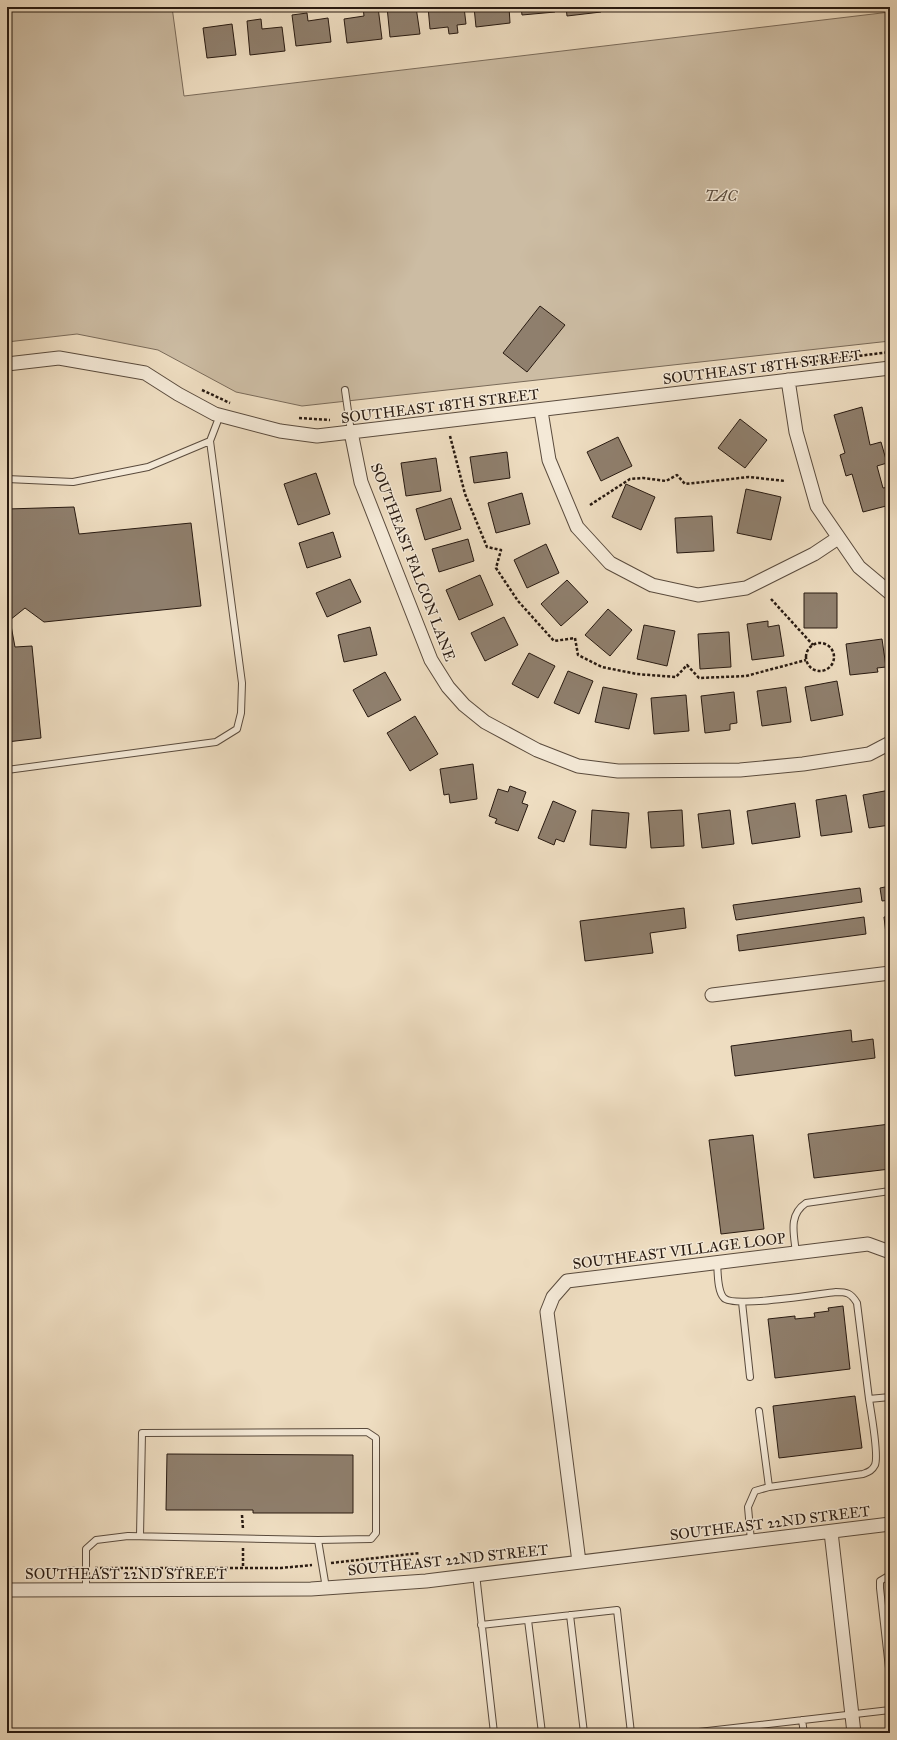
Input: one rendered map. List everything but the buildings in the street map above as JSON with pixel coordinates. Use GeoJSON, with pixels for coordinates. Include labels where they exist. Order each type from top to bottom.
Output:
{"type":"FeatureCollection","features":[{"type":"Feature","properties":{"kind":"street","name":"SOUTHEAST 18TH STREET"},"geometry":{"type":"LineString","coordinates":[[7,364],[60,358],[145,373],[178,394],[220,415],[280,431],[317,436],[540,411],[890,368]]}},
{"type":"Feature","properties":{"kind":"street"},"geometry":{"type":"LineString","coordinates":[[788,380],[796,432],[817,506],[859,567],[890,593]]}},
{"type":"Feature","properties":{"kind":"street"},"geometry":{"type":"LineString","coordinates":[[540,411],[549,460],[577,527],[610,563],[652,585],[698,595],[746,588],[814,554],[838,538]]}},
{"type":"Feature","properties":{"kind":"street","name":"SOUTHEAST FALCON LANE"},"geometry":{"type":"LineString","coordinates":[[351,432],[362,482],[431,660],[448,687],[464,705],[485,722],[504,734],[537,750],[578,766],[618,771],[740,770],[803,764],[869,754],[890,743]]}},
{"type":"Feature","properties":{"kind":"street"},"geometry":{"type":"LineString","coordinates":[[712,995],[890,974]]}},
{"type":"Feature","properties":{"kind":"street","name":"SOUTHEAST VILLAGE LOOP"},"geometry":{"type":"LineString","coordinates":[[579,1562],[547,1312],[553,1297],[567,1281],[868,1244],[890,1252]]}},
{"type":"Feature","properties":{"kind":"street","name":"SOUTHEAST 22ND STREET"},"geometry":{"type":"LineString","coordinates":[[7,1590],[326,1588],[426,1581],[890,1524]]}},
{"type":"Feature","properties":{"kind":"street"},"geometry":{"type":"LineString","coordinates":[[831,1532],[854,1733]]}},
{"type":"Feature","properties":{"kind":"lane"},"geometry":{"type":"LineString","coordinates":[[345,390],[351,432]]}},
{"type":"Feature","properties":{"kind":"lane"},"geometry":{"type":"LineString","coordinates":[[7,770],[216,742],[237,729],[241,713],[242,683],[210,441],[220,415]]}},
{"type":"Feature","properties":{"kind":"lane"},"geometry":{"type":"LineString","coordinates":[[7,479],[73,482],[148,467],[210,441]]}},
{"type":"Feature","properties":{"kind":"lane"},"geometry":{"type":"LineString","coordinates":[[796,1253],[793,1221],[798,1208],[806,1203],[890,1191]]}},
{"type":"Feature","properties":{"kind":"lane"},"geometry":{"type":"LineString","coordinates":[[717,1263],[721,1294],[725,1300],[742,1302],[836,1292],[847,1292],[853,1296],[857,1302],[870,1399],[875,1454],[875,1464],[871,1471],[863,1474],[769,1487],[755,1491],[750,1499],[748,1507],[751,1541]]}},
{"type":"Feature","properties":{"kind":"lane"},"geometry":{"type":"LineString","coordinates":[[742,1302],[750,1377]]}},
{"type":"Feature","properties":{"kind":"lane"},"geometry":{"type":"LineString","coordinates":[[870,1399],[890,1397]]}},
{"type":"Feature","properties":{"kind":"lane"},"geometry":{"type":"LineString","coordinates":[[759,1411],[769,1487]]}},
{"type":"Feature","properties":{"kind":"lane"},"geometry":{"type":"LineString","coordinates":[[86,1590],[86,1549],[96,1540],[140,1536],[318,1540],[371,1539],[376,1533],[376,1438],[367,1432],[142,1433],[140,1536]]}},
{"type":"Feature","properties":{"kind":"lane"},"geometry":{"type":"LineString","coordinates":[[318,1540],[326,1588]]}},
{"type":"Feature","properties":{"kind":"lane"},"geometry":{"type":"LineString","coordinates":[[476,1574],[494,1733]]}},
{"type":"Feature","properties":{"kind":"lane"},"geometry":{"type":"LineString","coordinates":[[890,1575],[880,1581],[890,1677]]}},
{"type":"Feature","properties":{"kind":"lane"},"geometry":{"type":"LineString","coordinates":[[481,1625],[617,1610],[631,1733]]}},
{"type":"Feature","properties":{"kind":"lane"},"geometry":{"type":"LineString","coordinates":[[570,1615],[584,1733]]}},
{"type":"Feature","properties":{"kind":"lane"},"geometry":{"type":"LineString","coordinates":[[528,1620],[542,1733]]}},
{"type":"Feature","properties":{"kind":"lane"},"geometry":{"type":"LineString","coordinates":[[690,1733],[890,1710]]}},
{"type":"Feature","properties":{"kind":"lane"},"geometry":{"type":"LineString","coordinates":[[802,1720],[804,1733]]}},
{"type":"Feature","properties":{"kind":"path"},"geometry":{"type":"LineString","coordinates":[[788,365],[890,352]]}},
{"type":"Feature","properties":{"kind":"path"},"geometry":{"type":"LineString","coordinates":[[201,389],[233,404]]}},
{"type":"Feature","properties":{"kind":"path"},"geometry":{"type":"LineString","coordinates":[[298,418],[330,420],[349,418]]}},
{"type":"Feature","properties":{"kind":"path"},"geometry":{"type":"LineString","coordinates":[[450,436],[464,494],[487,547],[501,550],[496,568],[518,601],[554,641],[575,638],[578,655],[602,667],[636,674],[676,677],[687,665],[699,678],[746,676],[806,660]]}},
{"type":"Feature","properties":{"kind":"path"},"geometry":{"type":"LineString","coordinates":[[590,505],[630,479],[643,478],[666,481],[677,475],[685,484],[749,477],[785,481]]}},
{"type":"Feature","properties":{"kind":"path"},"geometry":{"type":"LineString","coordinates":[[771,599],[813,645]]}},
{"type":"Feature","properties":{"kind":"path"},"geometry":{"type":"LineString","coordinates":[[819,643],[828,646],[833,654],[832,662],[827,669],[818,671],[810,667],[806,660],[807,651],[813,645],[819,643]]}},
{"type":"Feature","properties":{"kind":"path"},"geometry":{"type":"LineString","coordinates":[[66,1568],[281,1568],[420,1553]]}},
{"type":"Feature","properties":{"kind":"green space","name":"TAC"},"geometry":{"type":"Polygon","coordinates":[[[7,7],[172,7],[184,96],[890,12],[890,341],[302,406],[236,392],[158,350],[77,334],[7,342],[7,7]]]}}]}
